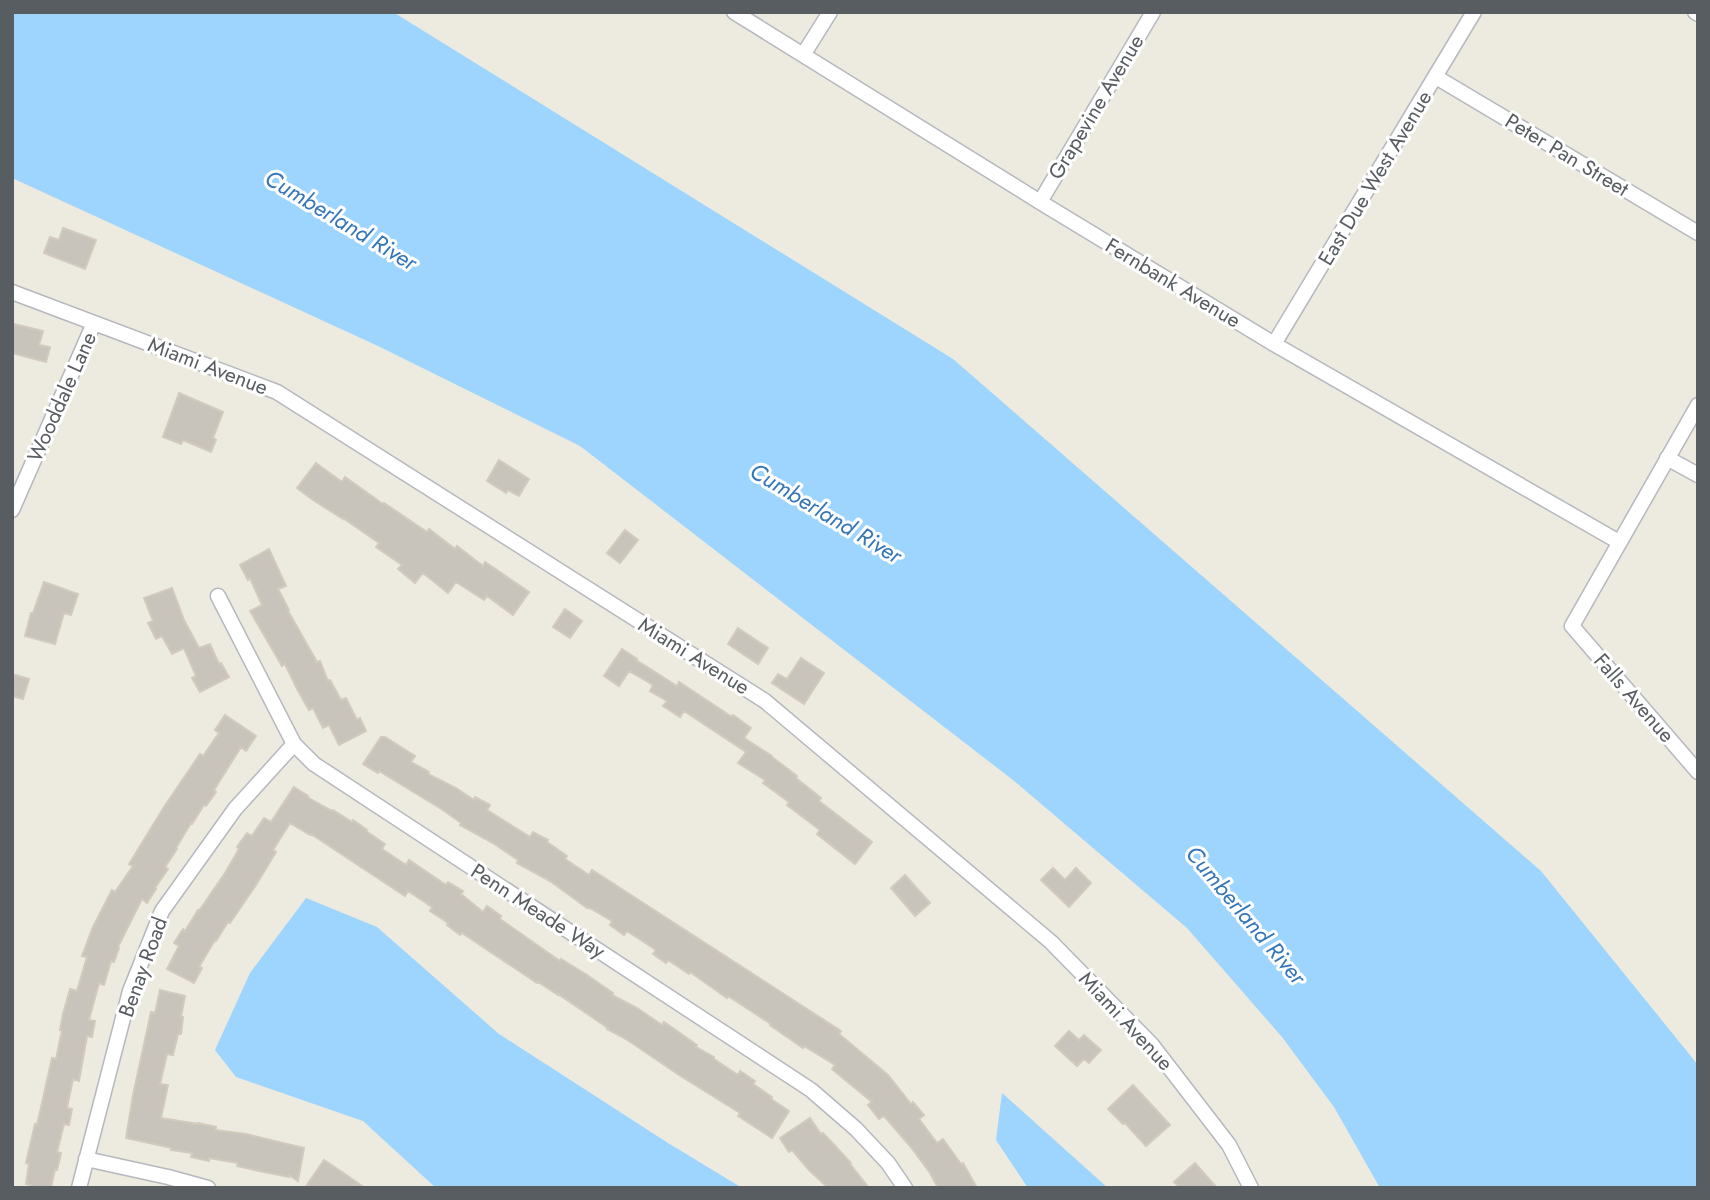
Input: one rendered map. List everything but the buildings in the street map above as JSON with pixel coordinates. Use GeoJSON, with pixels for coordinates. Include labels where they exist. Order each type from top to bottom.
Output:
{"type":"FeatureCollection","features":[{"type":"Feature","properties":{"kind":"street","name":"Fernbank Avenue"},"geometry":{"type":"LineString","coordinates":[[734,12],[1274,344],[1619,542]]}},
{"type":"Feature","properties":{"kind":"street"},"geometry":{"type":"LineString","coordinates":[[803,55],[830,12]]}},
{"type":"Feature","properties":{"kind":"street","name":"Grapevine Avenue"},"geometry":{"type":"LineString","coordinates":[[1040,202],[1153,12]]}},
{"type":"Feature","properties":{"kind":"street","name":"East Due West Avenue"},"geometry":{"type":"LineString","coordinates":[[1274,344],[1474,12]]}},
{"type":"Feature","properties":{"kind":"street","name":"Peter Pan Street"},"geometry":{"type":"LineString","coordinates":[[1436,77],[1698,233]]}},
{"type":"Feature","properties":{"kind":"street","name":"Miami Avenue"},"geometry":{"type":"LineString","coordinates":[[12,292],[277,392],[765,701],[1060,951],[1152,1045],[1229,1144],[1251,1188]]}},
{"type":"Feature","properties":{"kind":"street","name":"Wooddale Lane"},"geometry":{"type":"LineString","coordinates":[[12,510],[94,323]]}},
{"type":"Feature","properties":{"kind":"street"},"geometry":{"type":"LineString","coordinates":[[1619,542],[1698,405]]}},
{"type":"Feature","properties":{"kind":"street"},"geometry":{"type":"LineString","coordinates":[[1667,458],[1698,475]]}},
{"type":"Feature","properties":{"kind":"street","name":"Falls Avenue"},"geometry":{"type":"LineString","coordinates":[[1619,542],[1572,626],[1698,772]]}},
{"type":"Feature","properties":{"kind":"street","name":"Penn Meade Way"},"geometry":{"type":"LineString","coordinates":[[218,596],[294,744],[314,764],[811,1090],[856,1129],[888,1163],[905,1188]]}},
{"type":"Feature","properties":{"kind":"street","name":"Benay Road"},"geometry":{"type":"LineString","coordinates":[[79,1188],[130,991],[162,911],[235,809],[294,744]]}},
{"type":"Feature","properties":{"kind":"street"},"geometry":{"type":"LineString","coordinates":[[86,1159],[208,1188]]}},
{"type":"Feature","properties":{"kind":"water","name":"Cumberland River"},"geometry":{"type":"Polygon","coordinates":[[[12,12],[393,12],[953,359],[1541,871],[1698,1065],[1698,1188],[1380,1188],[1334,1107],[1282,1037],[1187,928],[1013,780],[580,446],[378,346],[12,178],[12,12]]]}},
{"type":"Feature","properties":{"kind":"water"},"geometry":{"type":"Polygon","coordinates":[[[306,898],[377,927],[499,1034],[739,1186],[436,1188],[363,1121],[236,1077],[215,1050],[250,973],[306,898]]]}},
{"type":"Feature","properties":{"kind":"water"},"geometry":{"type":"Polygon","coordinates":[[[1002,1093],[1108,1188],[1028,1188],[996,1140],[1002,1093]]]}}]}
